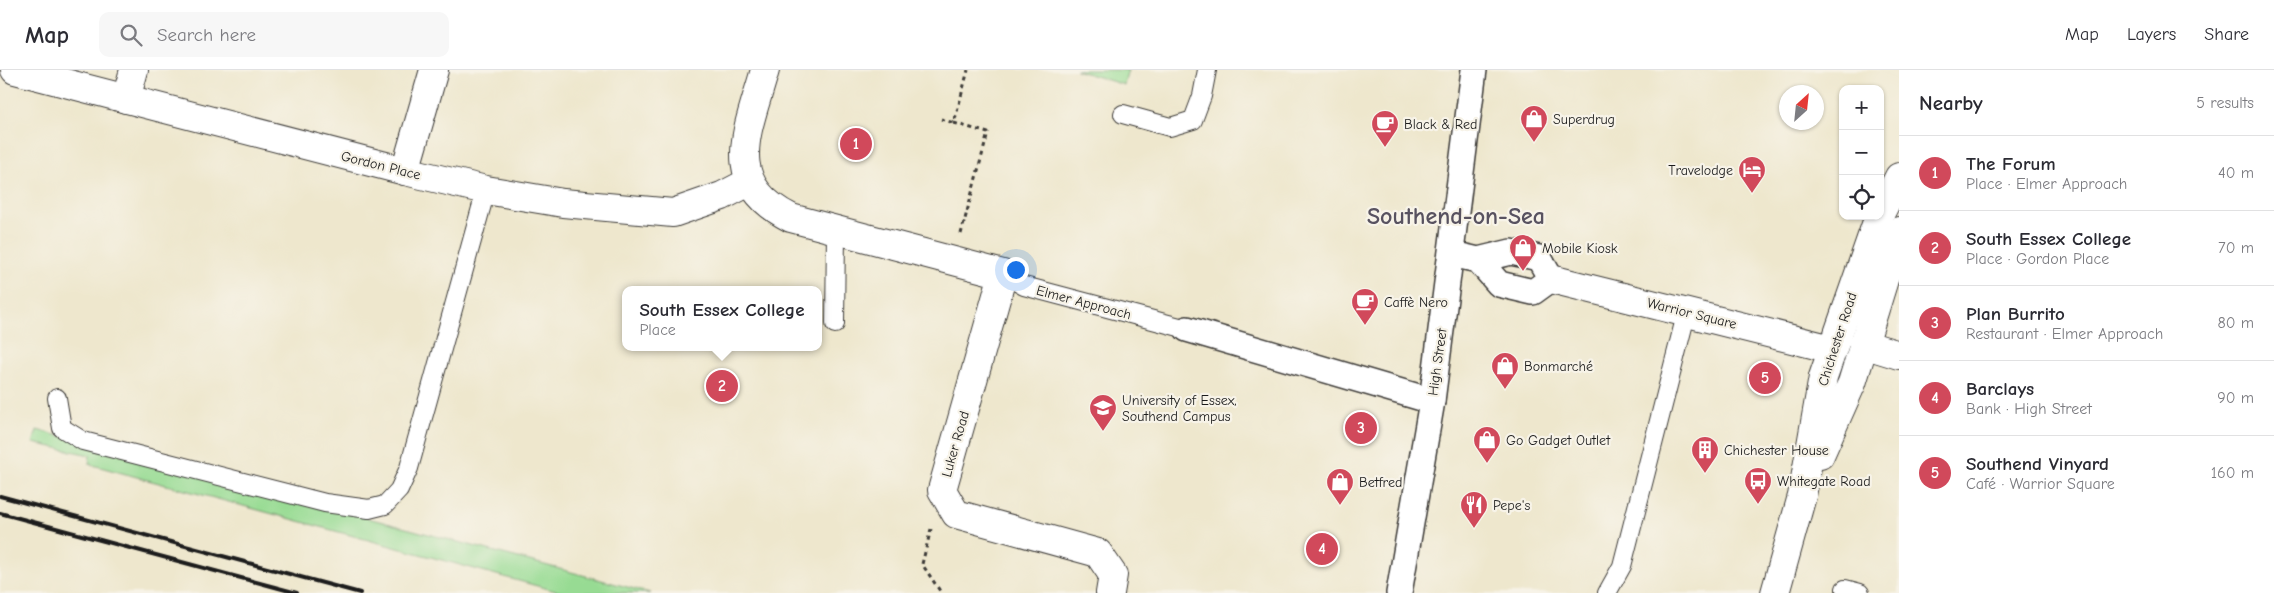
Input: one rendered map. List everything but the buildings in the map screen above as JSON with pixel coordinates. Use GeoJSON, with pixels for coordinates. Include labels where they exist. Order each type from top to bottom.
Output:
{"type":"FeatureCollection","features":[{"type":"Feature","properties":{"kind":"street","name":"Gordon Place"},"geometry":{"type":"LineString","coordinates":[[15,70],[405,171],[486,190],[563,202],[673,213],[722,196],[749,182]]}},
{"type":"Feature","properties":{"kind":"street"},"geometry":{"type":"LineString","coordinates":[[126,99],[134,70]]}},
{"type":"Feature","properties":{"kind":"street"},"geometry":{"type":"LineString","coordinates":[[405,171],[434,70]]}},
{"type":"Feature","properties":{"kind":"street"},"geometry":{"type":"LineString","coordinates":[[749,182],[745,161],[746,137],[766,70]]}},
{"type":"Feature","properties":{"kind":"street","name":"High Street"},"geometry":{"type":"LineString","coordinates":[[1399,593],[1432,401],[1474,70]]}},
{"type":"Feature","properties":{"kind":"street","name":"Chichester Road"},"geometry":{"type":"LineString","coordinates":[[1884,207],[1899,177]]}},
{"type":"Feature","properties":{"kind":"street","name":"Elmer Approach"},"geometry":{"type":"LineString","coordinates":[[749,182],[762,201],[790,218],[1003,274]]}},
{"type":"Feature","properties":{"kind":"street","name":"Chichester Road"},"geometry":{"type":"LineString","coordinates":[[1775,593],[1802,496],[1822,377],[1878,220]]}},
{"type":"Feature","properties":{"kind":"street","name":"Chichester Road"},"geometry":{"type":"LineString","coordinates":[[1802,496],[1852,383],[1899,232]]}},
{"type":"Feature","properties":{"kind":"street"},"geometry":{"type":"LineString","coordinates":[[1452,254],[1478,260],[1511,252],[1539,258],[1551,279],[1533,292],[1499,284],[1478,260]]}},
{"type":"Feature","properties":{"kind":"street","name":"Luker Road"},"geometry":{"type":"LineString","coordinates":[[1003,274],[942,490],[956,514],[1098,553],[1113,576],[1110,593]]}},
{"type":"Feature","properties":{"kind":"street","name":"Warrior Square"},"geometry":{"type":"LineString","coordinates":[[1551,279],[1687,311],[1832,349]]}},
{"type":"Feature","properties":{"kind":"street","name":"Elmer Approach"},"geometry":{"type":"LineString","coordinates":[[1187,329],[1432,401]]}},
{"type":"Feature","properties":{"kind":"street"},"geometry":{"type":"LineString","coordinates":[[1863,344],[1899,355]]}},
{"type":"Feature","properties":{"kind":"lane"},"geometry":{"type":"LineString","coordinates":[[1123,114],[1170,127],[1193,120],[1202,96],[1207,70]]}},
{"type":"Feature","properties":{"kind":"lane"},"geometry":{"type":"LineString","coordinates":[[57,398],[62,428],[83,441],[325,503],[369,509],[385,505],[399,490],[409,468],[486,190]]}},
{"type":"Feature","properties":{"kind":"lane"},"geometry":{"type":"LineString","coordinates":[[835,324],[836,231]]}},
{"type":"Feature","properties":{"kind":"lane","name":"Elmer Approach"},"geometry":{"type":"LineString","coordinates":[[1003,274],[1024,286],[1187,329]]}},
{"type":"Feature","properties":{"kind":"lane"},"geometry":{"type":"LineString","coordinates":[[1608,593],[1622,566],[1627,549],[1687,311]]}},
{"type":"Feature","properties":{"kind":"path"},"geometry":{"type":"LineString","coordinates":[[954,123],[968,70]]}},
{"type":"Feature","properties":{"kind":"path"},"geometry":{"type":"LineString","coordinates":[[941,119],[988,133],[954,261]]}},
{"type":"Feature","properties":{"kind":"path"},"geometry":{"type":"LineString","coordinates":[[942,490],[922,564],[940,592],[944,593]]}},
{"type":"Feature","properties":{"kind":"green space"},"geometry":{"type":"Polygon","coordinates":[[[1076,70],[1128,70],[1124,85],[1076,70]]]}},
{"type":"Feature","properties":{"kind":"green space"},"geometry":{"type":"Polygon","coordinates":[[[37,430],[650,593],[563,593],[89,464],[90,455],[33,443],[37,430]]]}},
{"type":"Feature","properties":{"kind":"railway"},"geometry":{"type":"LineString","coordinates":[[0,496],[360,593]]}},
{"type":"Feature","properties":{"kind":"railway"},"geometry":{"type":"LineString","coordinates":[[0,513],[297,593]]}},
{"type":"Feature","properties":{"kind":"place","name":"Superdrug"},"geometry":{"type":"Point","coordinates":[1534,143]}},
{"type":"Feature","properties":{"kind":"place","name":"The Forum"},"geometry":{"type":"Point","coordinates":[856,144]}},
{"type":"Feature","properties":{"kind":"place","name":"Black & Red"},"geometry":{"type":"Point","coordinates":[1385,148]}},
{"type":"Feature","properties":{"kind":"place","name":"Travelodge"},"geometry":{"type":"Point","coordinates":[1752,194]}},
{"type":"Feature","properties":{"kind":"place","name":"Mobile Kiosk"},"geometry":{"type":"Point","coordinates":[1523,272]}},
{"type":"Feature","properties":{"kind":"place","name":"Caffè Nero"},"geometry":{"type":"Point","coordinates":[1365,326]}},
{"type":"Feature","properties":{"kind":"place","name":"Southend Vinyard"},"geometry":{"type":"Point","coordinates":[1765,378]}},
{"type":"Feature","properties":{"kind":"place","name":"South Essex College"},"geometry":{"type":"Point","coordinates":[722,386]}},
{"type":"Feature","properties":{"kind":"place","name":"Bonmarché"},"geometry":{"type":"Point","coordinates":[1505,390]}},
{"type":"Feature","properties":{"kind":"place","name":"Plan Burrito"},"geometry":{"type":"Point","coordinates":[1361,428]}},
{"type":"Feature","properties":{"kind":"place","name":"University of Essex, Southend Campus"},"geometry":{"type":"Point","coordinates":[1103,432]}},
{"type":"Feature","properties":{"kind":"place","name":"Go Gadget Outlet"},"geometry":{"type":"Point","coordinates":[1487,464]}},
{"type":"Feature","properties":{"kind":"place","name":"Chichester House"},"geometry":{"type":"Point","coordinates":[1705,474]}},
{"type":"Feature","properties":{"kind":"place","name":"Whitegate Road"},"geometry":{"type":"Point","coordinates":[1758,505]}},
{"type":"Feature","properties":{"kind":"place","name":"Betfred"},"geometry":{"type":"Point","coordinates":[1340,506]}},
{"type":"Feature","properties":{"kind":"place","name":"Pepe's"},"geometry":{"type":"Point","coordinates":[1474,529]}},
{"type":"Feature","properties":{"kind":"place","name":"Barclays"},"geometry":{"type":"Point","coordinates":[1322,549]}},
{"type":"Feature","properties":{"kind":"district","name":"Southend-on-Sea"},"geometry":{"type":"Point","coordinates":[1456,216]}}]}
